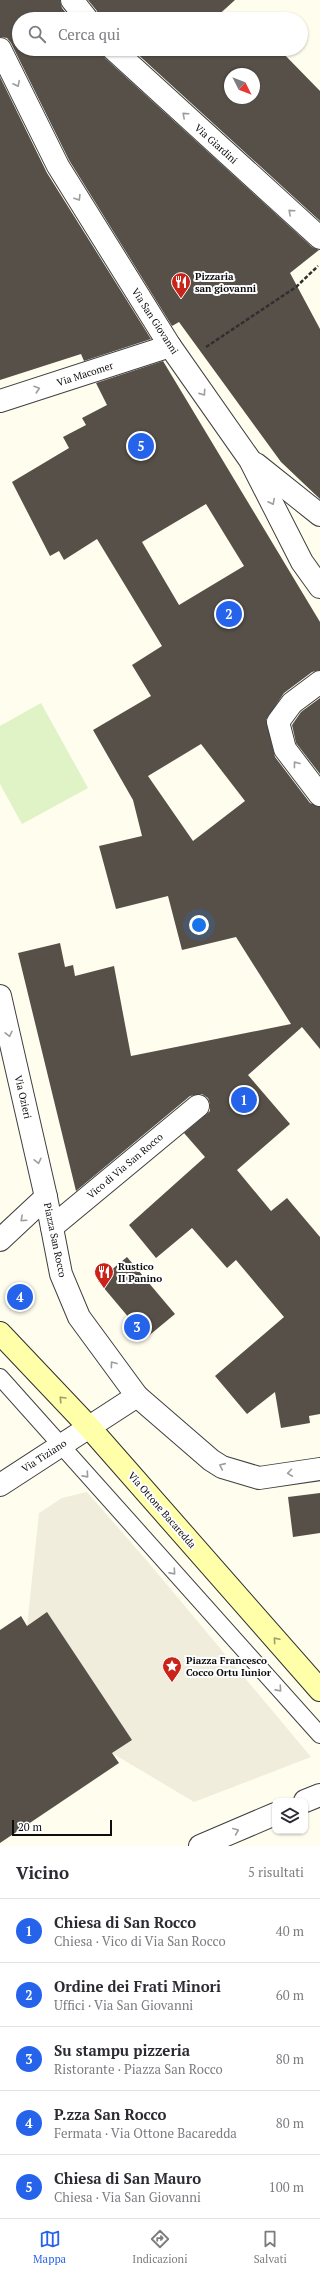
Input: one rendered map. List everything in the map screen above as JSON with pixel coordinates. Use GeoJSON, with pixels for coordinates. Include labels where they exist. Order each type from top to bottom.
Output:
{"type":"FeatureCollection","features":[{"type":"Feature","properties":{"kind":"street"},"geometry":{"type":"LineString","coordinates":[[72,0],[81,12]]}},
{"type":"Feature","properties":{"kind":"street","name":"Via San Giovanni"},"geometry":{"type":"LineString","coordinates":[[0,49],[58,166],[175,353],[250,460],[302,562],[320,587]]}},
{"type":"Feature","properties":{"kind":"street","name":"Via Giardini"},"geometry":{"type":"LineString","coordinates":[[121,56],[320,238]]}},
{"type":"Feature","properties":{"kind":"street","name":"Via Macomer"},"geometry":{"type":"LineString","coordinates":[[0,401],[175,353]]}},
{"type":"Feature","properties":{"kind":"street"},"geometry":{"type":"LineString","coordinates":[[250,460],[320,515]]}},
{"type":"Feature","properties":{"kind":"street"},"geometry":{"type":"LineString","coordinates":[[320,682],[292,703],[278,722],[285,749],[320,795]]}},
{"type":"Feature","properties":{"kind":"street","name":"Via Ozieri"},"geometry":{"type":"LineString","coordinates":[[0,996],[46,1197]]}},
{"type":"Feature","properties":{"kind":"street","name":"Vico di Via San Rocco"},"geometry":{"type":"LineString","coordinates":[[52,1227],[198,1106]]}},
{"type":"Feature","properties":{"kind":"street","name":"Piazza San Rocco"},"geometry":{"type":"LineString","coordinates":[[46,1197],[61,1274],[78,1317],[136,1396],[211,1460],[222,1467],[259,1478],[320,1469]]}},
{"type":"Feature","properties":{"kind":"street","name":"Piazza San Rocco"},"geometry":{"type":"LineString","coordinates":[[0,1240],[46,1197]]}},
{"type":"Feature","properties":{"kind":"street","name":"Via Ottone Bacaredda"},"geometry":{"type":"LineString","coordinates":[[0,1334],[89,1427],[320,1690]]}},
{"type":"Feature","properties":{"kind":"street"},"geometry":{"type":"LineString","coordinates":[[89,1427],[136,1396]]}},
{"type":"Feature","properties":{"kind":"street","name":"Via Tiziano"},"geometry":{"type":"LineString","coordinates":[[0,1485],[89,1427]]}},
{"type":"Feature","properties":{"kind":"street"},"geometry":{"type":"LineString","coordinates":[[308,1800],[320,1795]]}},
{"type":"Feature","properties":{"kind":"street"},"geometry":{"type":"LineString","coordinates":[[200,1846],[272,1815]]}},
{"type":"Feature","properties":{"kind":"lane"},"geometry":{"type":"LineString","coordinates":[[0,1377],[60,1446],[320,1735]]}},
{"type":"Feature","properties":{"kind":"path"},"geometry":{"type":"LineString","coordinates":[[175,353],[198,352],[296,287],[320,263]]}},
{"type":"Feature","properties":{"kind":"green space"},"geometry":{"type":"Polygon","coordinates":[[[41,703],[88,788],[22,824],[0,784],[0,726],[41,703]]]}},
{"type":"Feature","properties":{"kind":"shaded area","name":"Piazza Francesco Cocco Ortu Iunior"},"geometry":{"type":"Polygon","coordinates":[[[87,1492],[148,1562],[311,1757],[194,1802],[112,1753],[132,1740],[47,1613],[27,1626],[39,1513],[62,1498],[87,1492]]]}},
{"type":"Feature","properties":{"kind":"building"},"geometry":{"type":"Polygon","coordinates":[[[0,0],[60,0],[62,8],[65,12],[12,12],[12,45],[7,38],[0,37],[0,0]]]}},
{"type":"Feature","properties":{"kind":"building"},"geometry":{"type":"Polygon","coordinates":[[[88,0],[235,0],[222,12],[97,11],[88,0]]]}},
{"type":"Feature","properties":{"kind":"building"},"geometry":{"type":"Polygon","coordinates":[[[17,56],[104,56],[312,247],[319,250],[290,273],[320,329],[320,499],[281,462],[179,322],[172,326],[69,160],[17,56]]]}},
{"type":"Feature","properties":{"kind":"building"},"geometry":{"type":"Polygon","coordinates":[[[140,56],[286,56],[320,91],[320,221],[140,56]]]}},
{"type":"Feature","properties":{"kind":"building"},"geometry":{"type":"Polygon","coordinates":[[[0,77],[47,173],[151,339],[84,361],[81,354],[0,380],[0,77]]]}},
{"type":"Feature","properties":{"kind":"building"},"geometry":{"type":"Polygon","coordinates":[[[163,361],[320,622],[320,670],[312,672],[284,693],[266,720],[275,757],[310,803],[320,807],[320,1049],[302,1027],[248,1075],[290,1124],[237,1170],[271,1211],[287,1198],[320,1237],[320,1414],[309,1416],[310,1423],[281,1428],[275,1392],[247,1414],[215,1376],[284,1317],[236,1260],[227,1268],[192,1228],[156,1258],[129,1225],[205,1157],[184,1133],[210,1111],[208,1098],[202,1094],[190,1096],[76,1191],[18,953],[60,943],[65,967],[73,965],[75,976],[114,966],[131,1056],[291,1024],[236,937],[182,950],[168,896],[116,909],[99,846],[142,836],[133,800],[93,730],[151,696],[132,665],[162,646],[97,539],[64,560],[59,551],[50,556],[12,482],[69,448],[63,437],[86,425],[82,418],[107,405],[96,383],[163,361]],[[206,504],[142,542],[179,605],[244,566],[206,504]],[[201,744],[148,776],[193,841],[245,801],[201,744]]]}},
{"type":"Feature","properties":{"kind":"building"},"geometry":{"type":"Polygon","coordinates":[[[320,698],[320,774],[296,743],[292,725],[301,712],[320,698]]]}},
{"type":"Feature","properties":{"kind":"building"},"geometry":{"type":"Polygon","coordinates":[[[127,1257],[175,1314],[146,1338],[98,1281],[127,1257]]]}},
{"type":"Feature","properties":{"kind":"building"},"geometry":{"type":"Polygon","coordinates":[[[320,1493],[320,1533],[293,1537],[288,1497],[320,1493]]]}},
{"type":"Feature","properties":{"kind":"building"},"geometry":{"type":"Polygon","coordinates":[[[47,1612],[132,1740],[112,1753],[119,1763],[0,1843],[0,1630],[21,1616],[27,1626],[47,1612]]]}},
{"type":"Feature","properties":{"kind":"place","name":"Pizzaria san giovanni"},"geometry":{"type":"Point","coordinates":[181,299]}},
{"type":"Feature","properties":{"kind":"place","name":"Chiesa di San Mauro"},"geometry":{"type":"Point","coordinates":[141,446]}},
{"type":"Feature","properties":{"kind":"place","name":"Ordine dei Frati Minori"},"geometry":{"type":"Point","coordinates":[229,614]}},
{"type":"Feature","properties":{"kind":"place","name":"Chiesa di San Rocco"},"geometry":{"type":"Point","coordinates":[244,1100]}},
{"type":"Feature","properties":{"kind":"place","name":"Rustico II Panino"},"geometry":{"type":"Point","coordinates":[104,1289]}},
{"type":"Feature","properties":{"kind":"place","name":"P.zza San Rocco"},"geometry":{"type":"Point","coordinates":[20,1297]}},
{"type":"Feature","properties":{"kind":"place","name":"Su stampu pizzeria"},"geometry":{"type":"Point","coordinates":[137,1327]}},
{"type":"Feature","properties":{"kind":"place","name":"Piazza Francesco Cocco Ortu Iunior"},"geometry":{"type":"Point","coordinates":[172,1683]}}]}
